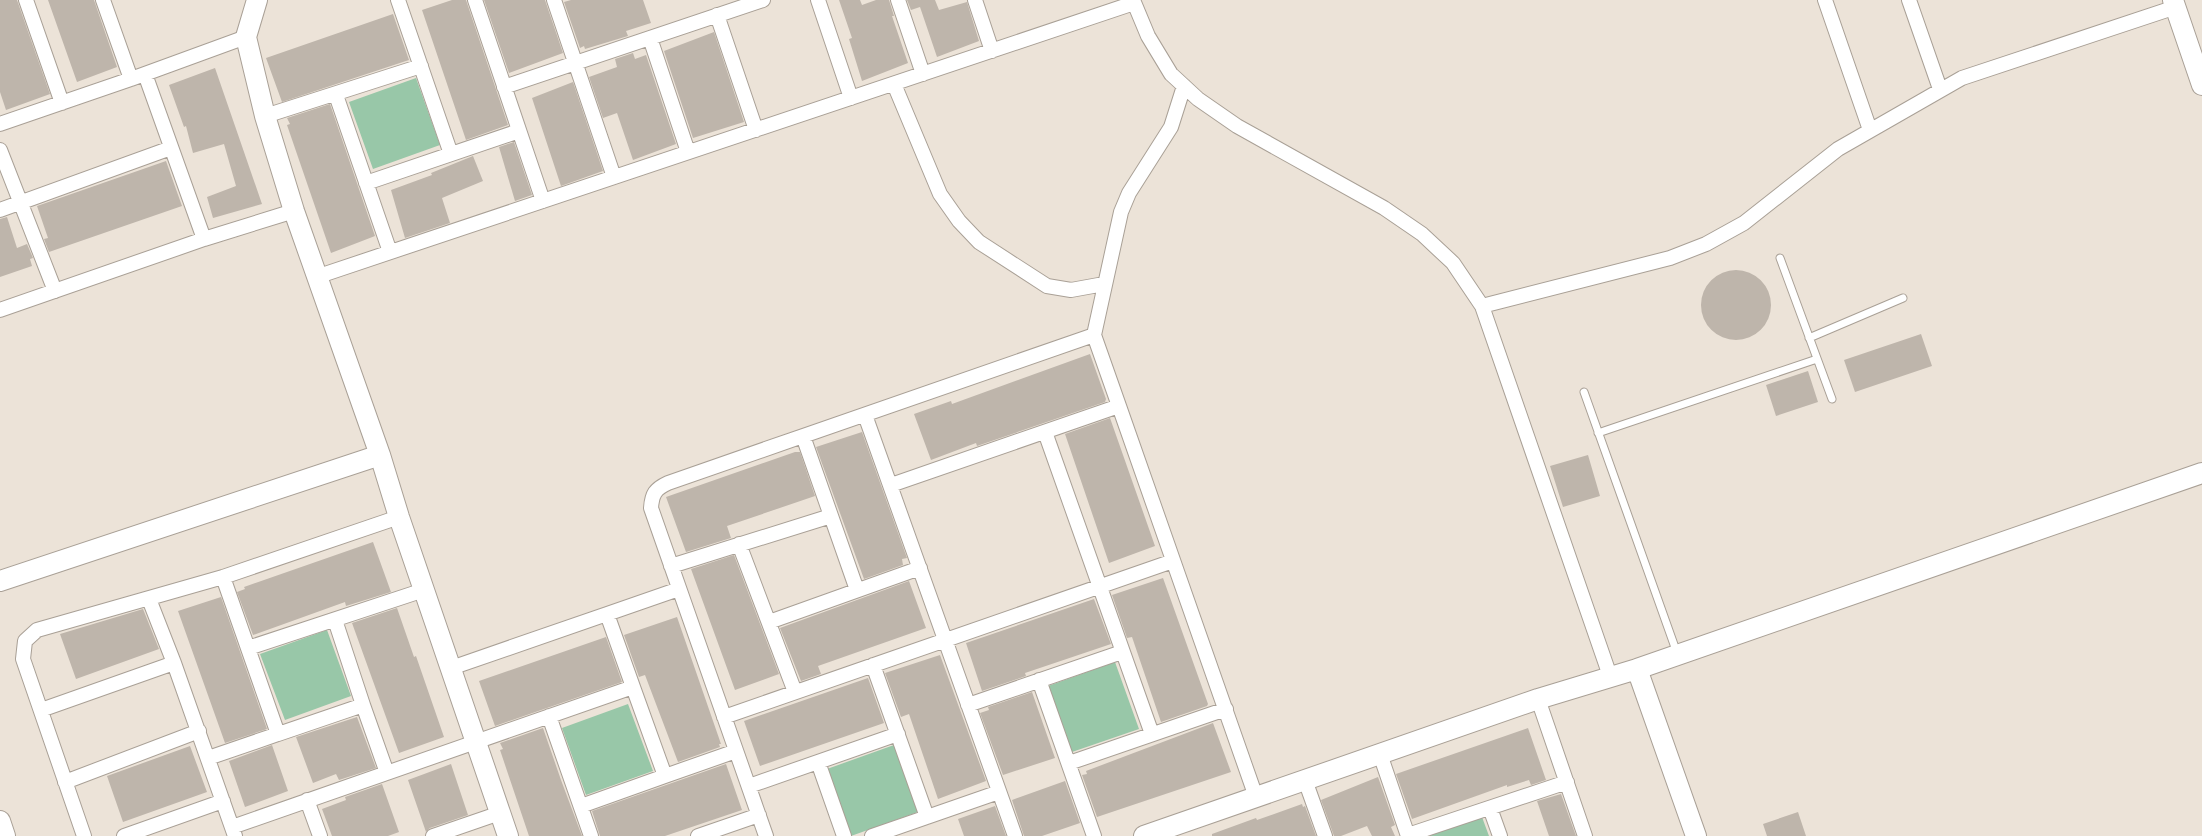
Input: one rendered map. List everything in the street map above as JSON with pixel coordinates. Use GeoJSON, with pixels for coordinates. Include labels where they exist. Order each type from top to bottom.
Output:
{"type":"FeatureCollection","features":[{"type":"Feature","properties":{"kind":"street"},"geometry":{"type":"LineString","coordinates":[[26,0],[62,103]]}},
{"type":"Feature","properties":{"kind":"street"},"geometry":{"type":"LineString","coordinates":[[103,0],[131,79]]}},
{"type":"Feature","properties":{"kind":"street"},"geometry":{"type":"LineString","coordinates":[[257,0],[246,37],[265,116],[294,212],[380,455],[398,517],[508,836]]}},
{"type":"Feature","properties":{"kind":"street"},"geometry":{"type":"LineString","coordinates":[[474,0],[543,201]]}},
{"type":"Feature","properties":{"kind":"street"},"geometry":{"type":"LineString","coordinates":[[554,0],[614,177]]}},
{"type":"Feature","properties":{"kind":"street"},"geometry":{"type":"LineString","coordinates":[[504,87],[650,38],[723,9],[763,0]]}},
{"type":"Feature","properties":{"kind":"street"},"geometry":{"type":"LineString","coordinates":[[818,0],[851,98]]}},
{"type":"Feature","properties":{"kind":"street"},"geometry":{"type":"LineString","coordinates":[[898,0],[923,74]]}},
{"type":"Feature","properties":{"kind":"street"},"geometry":{"type":"LineString","coordinates":[[975,0],[992,51]]}},
{"type":"Feature","properties":{"kind":"street"},"geometry":{"type":"LineString","coordinates":[[1825,0],[1870,130]]}},
{"type":"Feature","properties":{"kind":"street"},"geometry":{"type":"LineString","coordinates":[[1909,0],[1940,89]]}},
{"type":"Feature","properties":{"kind":"street"},"geometry":{"type":"LineString","coordinates":[[401,1],[451,154]]}},
{"type":"Feature","properties":{"kind":"street"},"geometry":{"type":"LineString","coordinates":[[316,277],[1134,2],[1148,36],[1171,74],[1198,99],[1237,126],[1384,208],[1422,234],[1453,263],[1482,306],[1610,676]]}},
{"type":"Feature","properties":{"kind":"street"},"geometry":{"type":"LineString","coordinates":[[1482,306],[1670,258],[1706,244],[1744,223],[1838,149],[1940,89],[1962,78],[1987,69],[2125,26],[2175,4],[2202,85]]}},
{"type":"Feature","properties":{"kind":"street"},"geometry":{"type":"LineString","coordinates":[[723,9],[756,130]]}},
{"type":"Feature","properties":{"kind":"street"},"geometry":{"type":"LineString","coordinates":[[0,124],[246,37]]}},
{"type":"Feature","properties":{"kind":"street"},"geometry":{"type":"LineString","coordinates":[[650,38],[688,152]]}},
{"type":"Feature","properties":{"kind":"street"},"geometry":{"type":"LineString","coordinates":[[265,116],[336,95],[421,66]]}},
{"type":"Feature","properties":{"kind":"street"},"geometry":{"type":"LineString","coordinates":[[145,74],[204,240]]}},
{"type":"Feature","properties":{"kind":"street"},"geometry":{"type":"LineString","coordinates":[[894,84],[940,194],[959,221],[979,242],[1047,286],[1071,290],[1104,284]]}},
{"type":"Feature","properties":{"kind":"street"},"geometry":{"type":"LineString","coordinates":[[1184,86],[1171,127],[1129,193],[1120,212],[1094,335],[1256,797]]}},
{"type":"Feature","properties":{"kind":"street"},"geometry":{"type":"LineString","coordinates":[[336,95],[390,252]]}},
{"type":"Feature","properties":{"kind":"street"},"geometry":{"type":"LineString","coordinates":[[366,183],[519,132]]}},
{"type":"Feature","properties":{"kind":"street"},"geometry":{"type":"LineString","coordinates":[[0,210],[172,148]]}},
{"type":"Feature","properties":{"kind":"street"},"geometry":{"type":"LineString","coordinates":[[0,150],[55,291]]}},
{"type":"Feature","properties":{"kind":"street"},"geometry":{"type":"LineString","coordinates":[[0,310],[204,240],[294,212]]}},
{"type":"Feature","properties":{"kind":"street"},"geometry":{"type":"LineString","coordinates":[[766,836],[651,508],[652,496],[659,487],[1094,335]]}},
{"type":"Feature","properties":{"kind":"street"},"geometry":{"type":"LineString","coordinates":[[891,485],[1119,406]]}},
{"type":"Feature","properties":{"kind":"street"},"geometry":{"type":"LineString","coordinates":[[865,415],[1015,836]]}},
{"type":"Feature","properties":{"kind":"street"},"geometry":{"type":"LineString","coordinates":[[1045,432],[1152,734]]}},
{"type":"Feature","properties":{"kind":"street"},"geometry":{"type":"LineString","coordinates":[[803,436],[857,590]]}},
{"type":"Feature","properties":{"kind":"street"},"geometry":{"type":"LineString","coordinates":[[0,581],[380,455]]}},
{"type":"Feature","properties":{"kind":"street"},"geometry":{"type":"LineString","coordinates":[[1152,835],[1538,699],[1637,669],[2202,473]]}},
{"type":"Feature","properties":{"kind":"street"},"geometry":{"type":"LineString","coordinates":[[671,566],[831,516]]}},
{"type":"Feature","properties":{"kind":"street"},"geometry":{"type":"LineString","coordinates":[[84,836],[23,659],[25,641],[32,633],[223,577],[398,517]]}},
{"type":"Feature","properties":{"kind":"street"},"geometry":{"type":"LineString","coordinates":[[739,544],[796,692]]}},
{"type":"Feature","properties":{"kind":"street"},"geometry":{"type":"LineString","coordinates":[[724,717],[1173,561]]}},
{"type":"Feature","properties":{"kind":"street"},"geometry":{"type":"LineString","coordinates":[[769,622],[920,568]]}},
{"type":"Feature","properties":{"kind":"street"},"geometry":{"type":"LineString","coordinates":[[223,577],[278,734]]}},
{"type":"Feature","properties":{"kind":"street"},"geometry":{"type":"LineString","coordinates":[[451,668],[679,589]]}},
{"type":"Feature","properties":{"kind":"street"},"geometry":{"type":"LineString","coordinates":[[248,648],[424,590]]}},
{"type":"Feature","properties":{"kind":"street"},"geometry":{"type":"LineString","coordinates":[[150,599],[234,831],[307,800],[633,687]]}},
{"type":"Feature","properties":{"kind":"street"},"geometry":{"type":"LineString","coordinates":[[607,614],[665,776]]}},
{"type":"Feature","properties":{"kind":"street"},"geometry":{"type":"LineString","coordinates":[[335,620],[387,773]]}},
{"type":"Feature","properties":{"kind":"street"},"geometry":{"type":"LineString","coordinates":[[968,705],[1122,652]]}},
{"type":"Feature","properties":{"kind":"street"},"geometry":{"type":"LineString","coordinates":[[41,710],[174,663]]}},
{"type":"Feature","properties":{"kind":"street"},"geometry":{"type":"LineString","coordinates":[[874,665],[927,817]]}},
{"type":"Feature","properties":{"kind":"street"},"geometry":{"type":"LineString","coordinates":[[1637,669],[1696,836]]}},
{"type":"Feature","properties":{"kind":"street"},"geometry":{"type":"LineString","coordinates":[[1039,680],[1094,836]]}},
{"type":"Feature","properties":{"kind":"street"},"geometry":{"type":"LineString","coordinates":[[1538,699],[1585,836]]}},
{"type":"Feature","properties":{"kind":"street"},"geometry":{"type":"LineString","coordinates":[[208,758],[363,705]]}},
{"type":"Feature","properties":{"kind":"street"},"geometry":{"type":"LineString","coordinates":[[1069,763],[1226,709]]}},
{"type":"Feature","properties":{"kind":"street"},"geometry":{"type":"LineString","coordinates":[[549,716],[591,836]]}},
{"type":"Feature","properties":{"kind":"street"},"geometry":{"type":"LineString","coordinates":[[65,782],[199,732]]}},
{"type":"Feature","properties":{"kind":"street"},"geometry":{"type":"LineString","coordinates":[[749,786],[898,734]]}},
{"type":"Feature","properties":{"kind":"street"},"geometry":{"type":"LineString","coordinates":[[581,806],[736,751]]}},
{"type":"Feature","properties":{"kind":"street"},"geometry":{"type":"LineString","coordinates":[[1380,754],[1408,836],[1567,782]]}},
{"type":"Feature","properties":{"kind":"street"},"geometry":{"type":"LineString","coordinates":[[818,762],[844,836]]}},
{"type":"Feature","properties":{"kind":"street"},"geometry":{"type":"LineString","coordinates":[[1305,780],[1325,836]]}},
{"type":"Feature","properties":{"kind":"street"},"geometry":{"type":"LineString","coordinates":[[872,836],[999,792]]}},
{"type":"Feature","properties":{"kind":"street"},"geometry":{"type":"LineString","coordinates":[[307,800],[320,836]]}},
{"type":"Feature","properties":{"kind":"street"},"geometry":{"type":"LineString","coordinates":[[124,836],[223,801]]}},
{"type":"Feature","properties":{"kind":"street"},"geometry":{"type":"LineString","coordinates":[[1490,808],[1500,836]]}},
{"type":"Feature","properties":{"kind":"street"},"geometry":{"type":"LineString","coordinates":[[433,836],[500,813]]}},
{"type":"Feature","properties":{"kind":"street"},"geometry":{"type":"LineString","coordinates":[[698,836],[759,815]]}},
{"type":"Feature","properties":{"kind":"street"},"geometry":{"type":"LineString","coordinates":[[0,821],[5,836]]}},
{"type":"Feature","properties":{"kind":"lane"},"geometry":{"type":"LineString","coordinates":[[1780,258],[1832,399]]}},
{"type":"Feature","properties":{"kind":"lane"},"geometry":{"type":"LineString","coordinates":[[1809,338],[1903,298]]}},
{"type":"Feature","properties":{"kind":"lane"},"geometry":{"type":"LineString","coordinates":[[1598,433],[1817,359]]}},
{"type":"Feature","properties":{"kind":"lane"},"geometry":{"type":"LineString","coordinates":[[1584,392],[1678,655]]}},
{"type":"Feature","properties":{"kind":"green space"},"geometry":{"type":"Polygon","coordinates":[[[416,78],[440,145],[373,169],[349,102],[416,78]]]}},
{"type":"Feature","properties":{"kind":"green space"},"geometry":{"type":"Polygon","coordinates":[[[327,630],[351,696],[285,720],[260,654],[327,630]]]}},
{"type":"Feature","properties":{"kind":"green space"},"geometry":{"type":"Polygon","coordinates":[[[1115,662],[1139,729],[1072,752],[1048,686],[1115,662]]]}},
{"type":"Feature","properties":{"kind":"green space"},"geometry":{"type":"Polygon","coordinates":[[[628,704],[653,771],[586,795],[562,728],[628,704]]]}},
{"type":"Feature","properties":{"kind":"green space"},"geometry":{"type":"Polygon","coordinates":[[[894,745],[918,812],[851,836],[827,769],[894,745]]]}},
{"type":"Feature","properties":{"kind":"green space"},"geometry":{"type":"Polygon","coordinates":[[[1482,817],[1489,836],[1429,836],[1482,817]]]}},
{"type":"Feature","properties":{"kind":"building"},"geometry":{"type":"Polygon","coordinates":[[[0,0],[17,0],[50,94],[6,110],[0,92],[0,0]]]}},
{"type":"Feature","properties":{"kind":"building"},"geometry":{"type":"Polygon","coordinates":[[[48,0],[94,0],[117,67],[77,82],[48,0]]]}},
{"type":"Feature","properties":{"kind":"building"},"geometry":{"type":"Polygon","coordinates":[[[452,0],[466,0],[508,125],[466,140],[422,10],[452,0]]]}},
{"type":"Feature","properties":{"kind":"building"},"geometry":{"type":"Polygon","coordinates":[[[484,0],[545,0],[563,53],[509,73],[484,0]]]}},
{"type":"Feature","properties":{"kind":"building"},"geometry":{"type":"Polygon","coordinates":[[[571,0],[643,0],[651,23],[626,31],[628,36],[585,49],[584,46],[580,48],[564,2],[571,0]]]}},
{"type":"Feature","properties":{"kind":"building"},"geometry":{"type":"Polygon","coordinates":[[[839,0],[860,0],[862,5],[876,0],[889,0],[894,16],[892,16],[908,63],[862,81],[849,39],[852,38],[839,0]]]}},
{"type":"Feature","properties":{"kind":"building"},"geometry":{"type":"Polygon","coordinates":[[[907,0],[935,0],[939,10],[967,2],[979,41],[937,57],[920,7],[911,10],[907,0]]]}},
{"type":"Feature","properties":{"kind":"building"},"geometry":{"type":"Polygon","coordinates":[[[393,14],[409,60],[282,102],[266,58],[393,14]]]}},
{"type":"Feature","properties":{"kind":"building"},"geometry":{"type":"Polygon","coordinates":[[[714,32],[744,122],[693,138],[664,51],[714,32]]]}},
{"type":"Feature","properties":{"kind":"building"},"geometry":{"type":"Polygon","coordinates":[[[633,53],[635,59],[646,55],[676,144],[633,160],[617,113],[603,118],[589,77],[617,67],[615,59],[633,53]]]}},
{"type":"Feature","properties":{"kind":"building"},"geometry":{"type":"Polygon","coordinates":[[[215,68],[262,204],[213,218],[207,197],[236,186],[224,144],[193,153],[186,126],[184,127],[169,85],[215,68]]]}},
{"type":"Feature","properties":{"kind":"building"},"geometry":{"type":"Polygon","coordinates":[[[573,82],[603,171],[561,186],[532,98],[573,82]]]}},
{"type":"Feature","properties":{"kind":"building"},"geometry":{"type":"Polygon","coordinates":[[[330,104],[375,236],[331,253],[287,125],[290,124],[287,118],[330,104]]]}},
{"type":"Feature","properties":{"kind":"building"},"geometry":{"type":"Polygon","coordinates":[[[514,142],[532,195],[515,201],[499,147],[514,142]]]}},
{"type":"Feature","properties":{"kind":"building"},"geometry":{"type":"Polygon","coordinates":[[[473,156],[483,181],[442,198],[450,223],[405,238],[391,190],[432,175],[431,173],[473,156]]]}},
{"type":"Feature","properties":{"kind":"building"},"geometry":{"type":"Polygon","coordinates":[[[166,161],[182,206],[49,252],[44,239],[48,238],[37,206],[166,161]]]}},
{"type":"Feature","properties":{"kind":"building"},"geometry":{"type":"Polygon","coordinates":[[[7,217],[17,248],[27,244],[33,258],[30,259],[32,266],[0,277],[0,219],[7,217]]]}},
{"type":"Feature","properties":{"kind":"building"},"geometry":{"type":"Polygon","coordinates":[[[1736,270],[1755,276],[1765,286],[1771,305],[1765,324],[1755,334],[1736,340],[1717,334],[1707,324],[1701,305],[1707,286],[1717,276],[1736,270]]]}},
{"type":"Feature","properties":{"kind":"building"},"geometry":{"type":"Polygon","coordinates":[[[1921,334],[1932,366],[1855,392],[1844,360],[1921,334]]]}},
{"type":"Feature","properties":{"kind":"building"},"geometry":{"type":"Polygon","coordinates":[[[1090,354],[1106,399],[1105,402],[977,446],[976,443],[931,460],[914,414],[951,401],[952,404],[1090,354]]]}},
{"type":"Feature","properties":{"kind":"building"},"geometry":{"type":"Polygon","coordinates":[[[1808,371],[1818,402],[1776,416],[1766,385],[1808,371]]]}},
{"type":"Feature","properties":{"kind":"building"},"geometry":{"type":"Polygon","coordinates":[[[1110,418],[1155,546],[1109,563],[1065,434],[1110,418]]]}},
{"type":"Feature","properties":{"kind":"building"},"geometry":{"type":"Polygon","coordinates":[[[862,432],[907,558],[902,559],[903,565],[864,579],[816,447],[862,432]]]}},
{"type":"Feature","properties":{"kind":"building"},"geometry":{"type":"Polygon","coordinates":[[[795,452],[800,452],[815,496],[727,526],[731,538],[686,552],[666,497],[795,452]]]}},
{"type":"Feature","properties":{"kind":"building"},"geometry":{"type":"Polygon","coordinates":[[[1588,455],[1600,496],[1563,507],[1550,466],[1588,455]]]}},
{"type":"Feature","properties":{"kind":"building"},"geometry":{"type":"Polygon","coordinates":[[[373,542],[391,592],[346,606],[345,602],[253,635],[237,592],[245,589],[244,587],[373,542]]]}},
{"type":"Feature","properties":{"kind":"building"},"geometry":{"type":"Polygon","coordinates":[[[734,555],[779,674],[735,690],[691,569],[734,555]]]}},
{"type":"Feature","properties":{"kind":"building"},"geometry":{"type":"Polygon","coordinates":[[[1163,578],[1208,704],[1207,706],[1161,722],[1132,637],[1127,638],[1112,595],[1163,578]]]}},
{"type":"Feature","properties":{"kind":"building"},"geometry":{"type":"Polygon","coordinates":[[[909,581],[926,628],[818,666],[821,674],[801,681],[780,628],[909,581]]]}},
{"type":"Feature","properties":{"kind":"building"},"geometry":{"type":"Polygon","coordinates":[[[221,597],[267,729],[225,743],[178,611],[221,597]]]}},
{"type":"Feature","properties":{"kind":"building"},"geometry":{"type":"Polygon","coordinates":[[[1094,599],[1111,644],[1025,673],[1026,676],[982,691],[966,643],[1094,599]]]}},
{"type":"Feature","properties":{"kind":"building"},"geometry":{"type":"Polygon","coordinates":[[[397,608],[444,737],[399,753],[352,623],[397,608]]]}},
{"type":"Feature","properties":{"kind":"building"},"geometry":{"type":"Polygon","coordinates":[[[143,609],[159,649],[76,679],[60,634],[143,609]]]}},
{"type":"Feature","properties":{"kind":"building"},"geometry":{"type":"Polygon","coordinates":[[[677,617],[721,744],[719,744],[720,747],[678,762],[645,675],[639,677],[624,635],[677,617]]]}},
{"type":"Feature","properties":{"kind":"building"},"geometry":{"type":"Polygon","coordinates":[[[606,637],[622,682],[495,726],[479,681],[606,637]]]}},
{"type":"Feature","properties":{"kind":"building"},"geometry":{"type":"Polygon","coordinates":[[[940,655],[986,781],[938,799],[909,714],[901,717],[885,673],[940,655]]]}},
{"type":"Feature","properties":{"kind":"building"},"geometry":{"type":"Polygon","coordinates":[[[868,678],[884,723],[760,766],[744,721],[868,678]]]}},
{"type":"Feature","properties":{"kind":"building"},"geometry":{"type":"Polygon","coordinates":[[[1032,692],[1055,758],[1003,775],[980,713],[989,710],[988,707],[1032,692]]]}},
{"type":"Feature","properties":{"kind":"building"},"geometry":{"type":"Polygon","coordinates":[[[357,717],[376,768],[339,780],[336,774],[313,783],[296,737],[357,717]]]}},
{"type":"Feature","properties":{"kind":"building"},"geometry":{"type":"Polygon","coordinates":[[[1213,723],[1231,772],[1097,817],[1082,775],[1087,774],[1086,771],[1213,723]]]}},
{"type":"Feature","properties":{"kind":"building"},"geometry":{"type":"Polygon","coordinates":[[[543,728],[582,836],[529,836],[500,750],[503,749],[500,743],[543,728]]]}},
{"type":"Feature","properties":{"kind":"building"},"geometry":{"type":"Polygon","coordinates":[[[1528,728],[1546,780],[1531,785],[1529,780],[1507,787],[1507,785],[1412,819],[1396,774],[1528,728]]]}},
{"type":"Feature","properties":{"kind":"building"},"geometry":{"type":"Polygon","coordinates":[[[272,745],[288,791],[245,807],[229,761],[272,745]]]}},
{"type":"Feature","properties":{"kind":"building"},"geometry":{"type":"Polygon","coordinates":[[[190,746],[207,792],[123,822],[107,776],[190,746]]]}},
{"type":"Feature","properties":{"kind":"building"},"geometry":{"type":"Polygon","coordinates":[[[451,764],[468,815],[430,828],[426,832],[408,780],[451,764]]]}},
{"type":"Feature","properties":{"kind":"building"},"geometry":{"type":"Polygon","coordinates":[[[726,764],[742,810],[665,836],[600,836],[592,811],[726,764]]]}},
{"type":"Feature","properties":{"kind":"building"},"geometry":{"type":"Polygon","coordinates":[[[1378,777],[1395,825],[1391,827],[1395,836],[1372,836],[1367,826],[1341,836],[1334,836],[1321,800],[1378,777]]]}},
{"type":"Feature","properties":{"kind":"building"},"geometry":{"type":"Polygon","coordinates":[[[1065,781],[1080,823],[1042,836],[1024,836],[1012,800],[1065,781]]]}},
{"type":"Feature","properties":{"kind":"building"},"geometry":{"type":"Polygon","coordinates":[[[382,784],[399,832],[388,836],[332,836],[322,809],[346,800],[345,797],[382,784]]]}},
{"type":"Feature","properties":{"kind":"building"},"geometry":{"type":"Polygon","coordinates":[[[1561,794],[1576,836],[1549,836],[1537,801],[1561,794]]]}},
{"type":"Feature","properties":{"kind":"building"},"geometry":{"type":"Polygon","coordinates":[[[1302,804],[1303,807],[1305,806],[1316,836],[1212,836],[1212,834],[1256,818],[1257,820],[1302,804]]]}},
{"type":"Feature","properties":{"kind":"building"},"geometry":{"type":"Polygon","coordinates":[[[995,806],[1006,836],[964,836],[958,819],[995,806]]]}},
{"type":"Feature","properties":{"kind":"building"},"geometry":{"type":"Polygon","coordinates":[[[1798,812],[1806,836],[1767,836],[1763,824],[1798,812]]]}}]}
